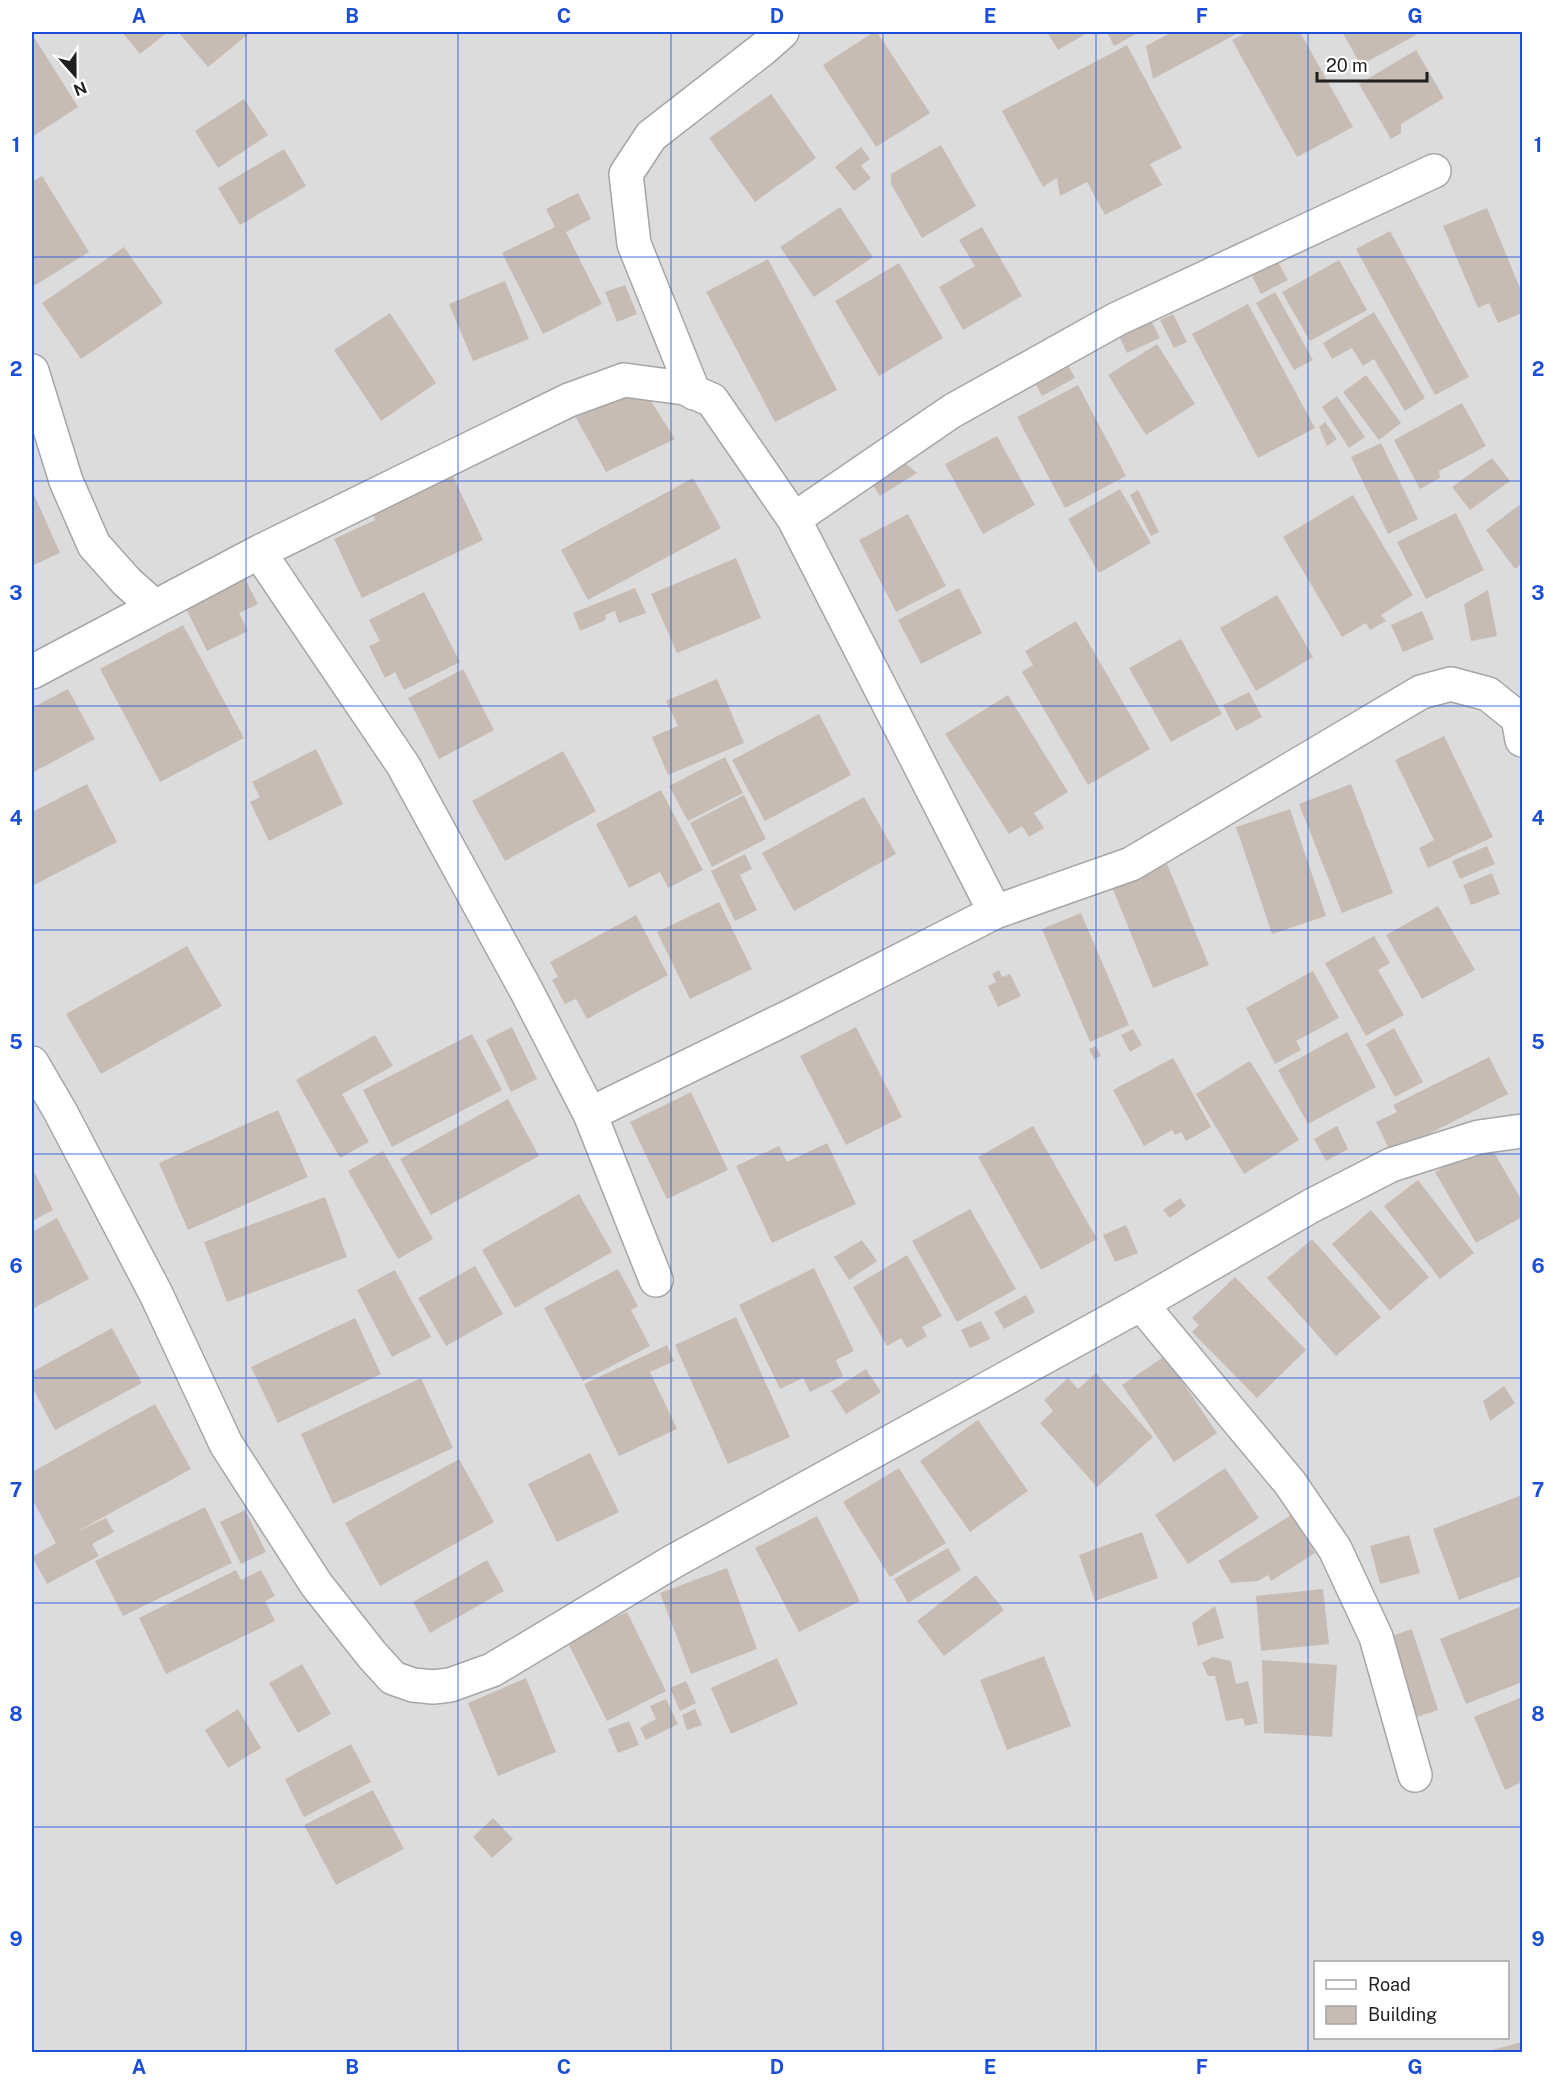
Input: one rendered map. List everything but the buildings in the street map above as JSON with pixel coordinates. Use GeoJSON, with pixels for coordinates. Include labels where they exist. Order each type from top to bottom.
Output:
{"type":"FeatureCollection","features":[{"type":"Feature","properties":{"kind":"street"},"geometry":{"type":"LineString","coordinates":[[694,393],[634,244],[626,174],[651,136],[782,32]]}},
{"type":"Feature","properties":{"kind":"street"},"geometry":{"type":"LineString","coordinates":[[794,519],[952,411],[1117,319],[1434,171]]}},
{"type":"Feature","properties":{"kind":"street"},"geometry":{"type":"LineString","coordinates":[[32,371],[66,481],[94,545],[127,582],[154,606]]}},
{"type":"Feature","properties":{"kind":"street"},"geometry":{"type":"LineString","coordinates":[[32,672],[259,552],[569,400],[624,380],[684,388],[712,400],[794,519],[995,912]]}},
{"type":"Feature","properties":{"kind":"street"},"geometry":{"type":"LineString","coordinates":[[259,552],[403,765],[526,990],[590,1113],[656,1280]]}},
{"type":"Feature","properties":{"kind":"street"},"geometry":{"type":"LineString","coordinates":[[590,1113],[793,1015],[995,912],[1131,864],[1421,692],[1451,684],[1488,694],[1518,718],[1522,740]]}},
{"type":"Feature","properties":{"kind":"street"},"geometry":{"type":"LineString","coordinates":[[32,1063],[60,1111],[156,1294],[226,1444],[316,1584],[372,1655],[393,1678],[413,1685],[433,1687],[450,1685],[492,1670],[674,1561],[1141,1304],[1264,1232],[1391,1165],[1479,1137],[1522,1131]]}},
{"type":"Feature","properties":{"kind":"street"},"geometry":{"type":"LineString","coordinates":[[1141,1304],[1290,1483],[1335,1549],[1376,1637],[1415,1775]]}},
{"type":"Feature","properties":{"kind":"shaded area"},"geometry":{"type":"Polygon","coordinates":[[[32,32],[1522,32],[1522,2052],[32,2052],[32,32]]]}}]}
